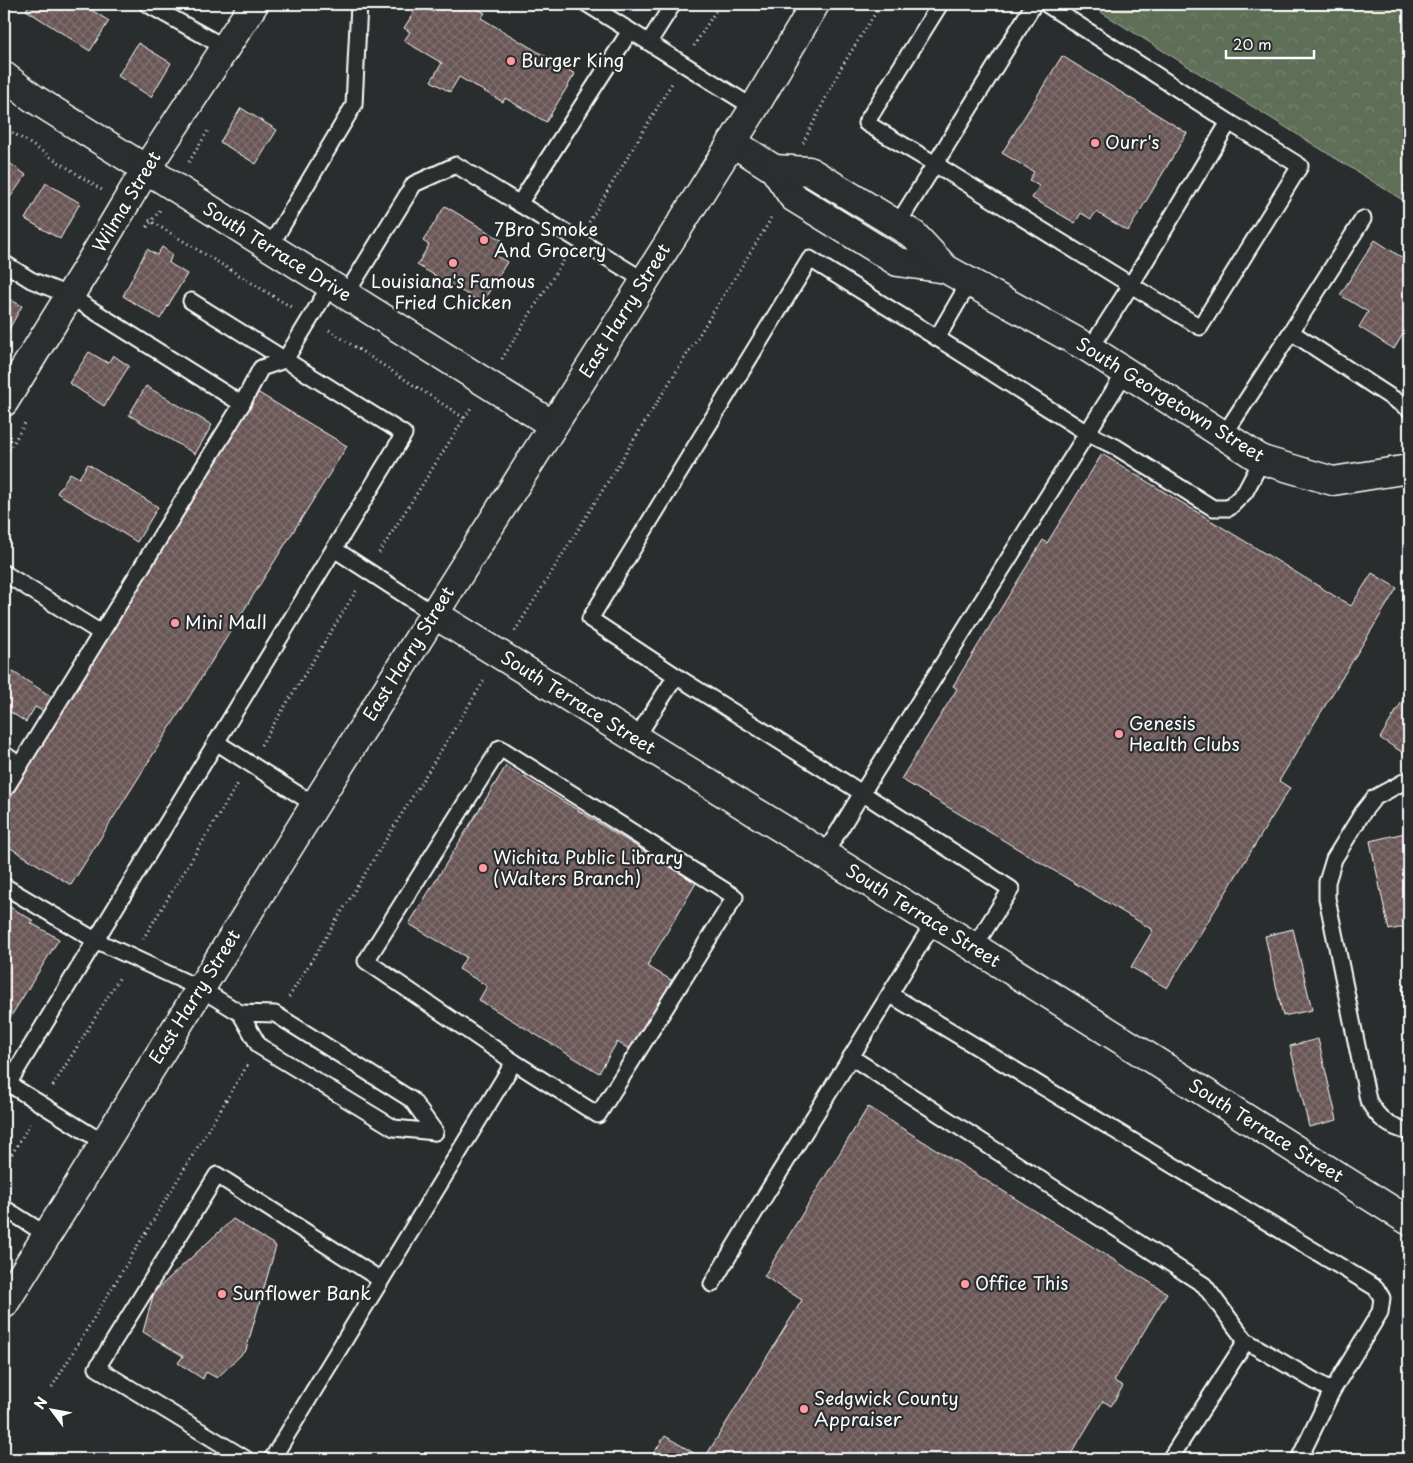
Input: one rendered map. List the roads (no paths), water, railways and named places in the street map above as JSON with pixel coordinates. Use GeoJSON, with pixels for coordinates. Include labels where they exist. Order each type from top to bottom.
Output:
{"type":"FeatureCollection","features":[{"type":"Feature","properties":{"kind":"street","name":"Wilma Street"},"geometry":{"type":"LineString","coordinates":[[4,402],[146,169],[254,4]]}},
{"type":"Feature","properties":{"kind":"street","name":"East Harry Street"},"geometry":{"type":"LineString","coordinates":[[4,1304],[434,614],[754,108],[815,4]]}},
{"type":"Feature","properties":{"kind":"street","name":"South Terrace Drive"},"geometry":{"type":"LineString","coordinates":[[4,76],[33,98],[553,426]]}},
{"type":"Feature","properties":{"kind":"street","name":"South Georgetown Street"},"geometry":{"type":"LineString","coordinates":[[732,142],[784,175],[792,197],[898,262],[946,268]]}},
{"type":"Feature","properties":{"kind":"street","name":"South Georgetown Street"},"geometry":{"type":"LineString","coordinates":[[784,175],[809,171],[914,235],[946,268],[1090,349],[1262,460],[1333,481],[1409,469]]}},
{"type":"Feature","properties":{"kind":"street","name":"South Terrace Street"},"geometry":{"type":"LineString","coordinates":[[434,614],[974,946],[1409,1221]]}},
{"type":"Feature","properties":{"kind":"lane"},"geometry":{"type":"LineString","coordinates":[[147,4],[226,48]]}},
{"type":"Feature","properties":{"kind":"lane"},"geometry":{"type":"LineString","coordinates":[[269,248],[354,105],[359,4]]}},
{"type":"Feature","properties":{"kind":"lane"},"geometry":{"type":"LineString","coordinates":[[587,4],[754,108]]}},
{"type":"Feature","properties":{"kind":"lane"},"geometry":{"type":"LineString","coordinates":[[649,42],[673,4]]}},
{"type":"Feature","properties":{"kind":"lane"},"geometry":{"type":"LineString","coordinates":[[940,4],[866,123],[1200,327],[1300,166],[1046,4]]}},
{"type":"Feature","properties":{"kind":"lane"},"geometry":{"type":"LineString","coordinates":[[897,225],[1034,4]]}},
{"type":"Feature","properties":{"kind":"lane"},"geometry":{"type":"LineString","coordinates":[[519,204],[630,31]]}},
{"type":"Feature","properties":{"kind":"lane"},"geometry":{"type":"LineString","coordinates":[[1090,349],[1131,285],[1229,122]]}},
{"type":"Feature","properties":{"kind":"lane"},"geometry":{"type":"LineString","coordinates":[[4,791],[242,404],[261,368],[285,360],[310,318],[338,291],[414,184],[456,166],[644,281]]}},
{"type":"Feature","properties":{"kind":"lane"},"geometry":{"type":"LineString","coordinates":[[1224,435],[1362,219]]}},
{"type":"Feature","properties":{"kind":"lane"},"geometry":{"type":"LineString","coordinates":[[974,946],[1011,889],[676,676],[590,619],[810,259],[1087,433],[1116,447],[1213,508],[1229,508],[1245,492],[1262,460]]}},
{"type":"Feature","properties":{"kind":"lane"},"geometry":{"type":"LineString","coordinates":[[4,263],[31,280],[70,296],[242,404]]}},
{"type":"Feature","properties":{"kind":"lane"},"geometry":{"type":"LineString","coordinates":[[937,338],[970,281]]}},
{"type":"Feature","properties":{"kind":"lane"},"geometry":{"type":"LineString","coordinates":[[104,1143],[6,1083],[96,940],[404,434],[191,301]]}},
{"type":"Feature","properties":{"kind":"lane"},"geometry":{"type":"LineString","coordinates":[[1291,332],[1409,410]]}},
{"type":"Feature","properties":{"kind":"lane"},"geometry":{"type":"LineString","coordinates":[[824,855],[1126,371]]}},
{"type":"Feature","properties":{"kind":"lane"},"geometry":{"type":"LineString","coordinates":[[334,549],[434,614]]}},
{"type":"Feature","properties":{"kind":"lane"},"geometry":{"type":"LineString","coordinates":[[4,573],[101,633]]}},
{"type":"Feature","properties":{"kind":"lane"},"geometry":{"type":"LineString","coordinates":[[636,738],[676,676]]}},
{"type":"Feature","properties":{"kind":"lane"},"geometry":{"type":"LineString","coordinates":[[216,742],[315,805]]}},
{"type":"Feature","properties":{"kind":"lane"},"geometry":{"type":"LineString","coordinates":[[500,748],[735,897],[598,1115],[514,1062],[366,961],[500,748]]}},
{"type":"Feature","properties":{"kind":"lane"},"geometry":{"type":"LineString","coordinates":[[4,754],[20,765]]}},
{"type":"Feature","properties":{"kind":"lane"},"geometry":{"type":"LineString","coordinates":[[1409,779],[1374,798],[1363,812],[1334,859],[1327,882],[1327,898],[1368,1100],[1375,1113],[1384,1123],[1399,1130],[1409,1132]]}},
{"type":"Feature","properties":{"kind":"lane"},"geometry":{"type":"LineString","coordinates":[[4,886],[96,940],[201,989],[240,1013],[259,1046],[394,1128],[435,1132],[412,1100],[274,1014],[240,1013]]}},
{"type":"Feature","properties":{"kind":"lane"},"geometry":{"type":"LineString","coordinates":[[712,1284],[754,1212],[891,996],[934,922]]}},
{"type":"Feature","properties":{"kind":"lane"},"geometry":{"type":"LineString","coordinates":[[891,996],[1376,1288],[1382,1298],[1380,1312],[1332,1391],[1299,1459]]}},
{"type":"Feature","properties":{"kind":"lane"},"geometry":{"type":"LineString","coordinates":[[852,1057],[1204,1285],[1246,1341],[1332,1391]]}},
{"type":"Feature","properties":{"kind":"lane"},"geometry":{"type":"LineString","coordinates":[[272,1459],[514,1062]]}},
{"type":"Feature","properties":{"kind":"lane"},"geometry":{"type":"LineString","coordinates":[[246,1459],[96,1368],[217,1175],[381,1280]]}},
{"type":"Feature","properties":{"kind":"lane"},"geometry":{"type":"LineString","coordinates":[[4,1208],[47,1234]]}},
{"type":"Feature","properties":{"kind":"lane"},"geometry":{"type":"LineString","coordinates":[[1170,1459],[1246,1341]]}},
{"type":"Feature","properties":{"kind":"place","name":"Burger King"},"geometry":{"type":"Point","coordinates":[511,61]}},
{"type":"Feature","properties":{"kind":"place","name":"Ourr's"},"geometry":{"type":"Point","coordinates":[1095,143]}},
{"type":"Feature","properties":{"kind":"place","name":"7Bro Smoke And Grocery"},"geometry":{"type":"Point","coordinates":[484,240]}},
{"type":"Feature","properties":{"kind":"place","name":"Louisiana's Famous Fried Chicken"},"geometry":{"type":"Point","coordinates":[453,263]}},
{"type":"Feature","properties":{"kind":"place","name":"Mini Mall"},"geometry":{"type":"Point","coordinates":[175,623]}},
{"type":"Feature","properties":{"kind":"place","name":"Genesis Health Clubs"},"geometry":{"type":"Point","coordinates":[1119,734]}},
{"type":"Feature","properties":{"kind":"place","name":"Wichita Public Library (Walters Branch)"},"geometry":{"type":"Point","coordinates":[483,868]}},
{"type":"Feature","properties":{"kind":"place","name":"Office This"},"geometry":{"type":"Point","coordinates":[965,1284]}},
{"type":"Feature","properties":{"kind":"place","name":"Sunflower Bank"},"geometry":{"type":"Point","coordinates":[222,1294]}},
{"type":"Feature","properties":{"kind":"place","name":"Sedgwick County Appraiser"},"geometry":{"type":"Point","coordinates":[804,1409]}}]}
